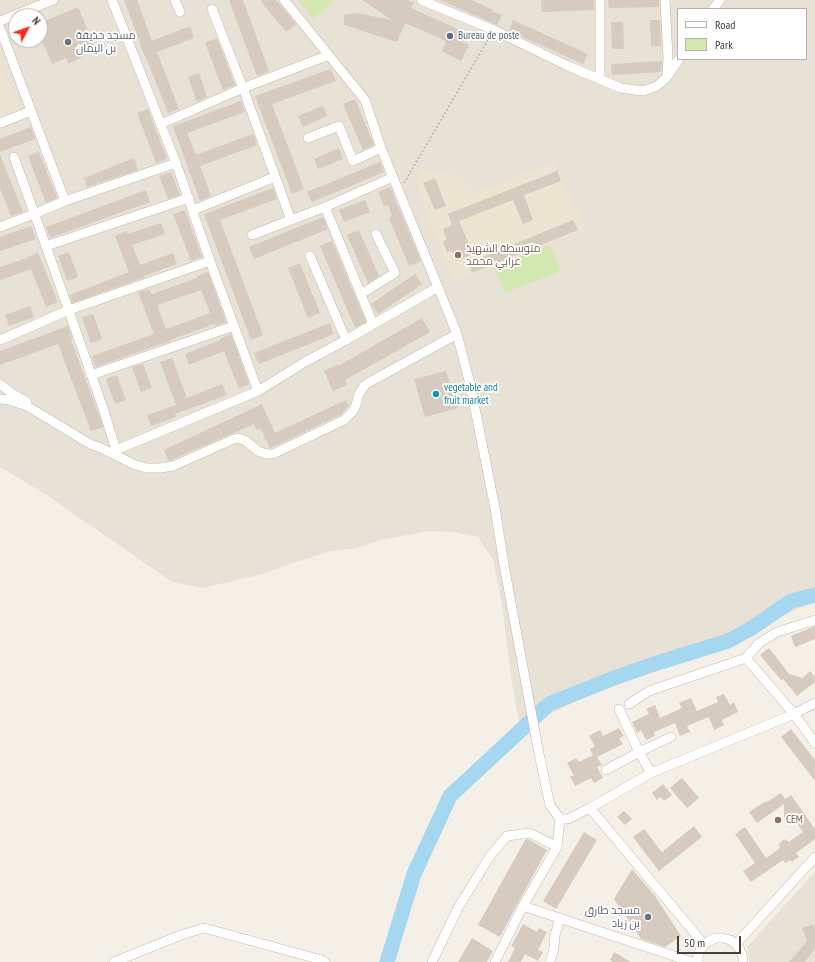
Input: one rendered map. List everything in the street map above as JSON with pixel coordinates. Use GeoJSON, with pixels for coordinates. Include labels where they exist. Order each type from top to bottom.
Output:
{"type":"FeatureCollection","features":[{"type":"Feature","properties":{"kind":"street"},"geometry":{"type":"LineString","coordinates":[[0,21],[53,0]]}},
{"type":"Feature","properties":{"kind":"street"},"geometry":{"type":"LineString","coordinates":[[112,0],[176,163],[258,391]]}},
{"type":"Feature","properties":{"kind":"street"},"geometry":{"type":"LineString","coordinates":[[175,0],[180,12]]}},
{"type":"Feature","properties":{"kind":"street"},"geometry":{"type":"LineString","coordinates":[[284,0],[365,100],[381,148],[457,334],[470,384],[495,508],[539,754],[550,805],[560,819],[557,847],[522,906],[495,962]]}},
{"type":"Feature","properties":{"kind":"street"},"geometry":{"type":"LineString","coordinates":[[421,0],[494,30],[568,66],[621,88],[643,92],[657,86],[667,77],[678,60]]}},
{"type":"Feature","properties":{"kind":"street"},"geometry":{"type":"LineString","coordinates":[[600,0],[600,80]]}},
{"type":"Feature","properties":{"kind":"street"},"geometry":{"type":"LineString","coordinates":[[665,0],[668,58],[667,77]]}},
{"type":"Feature","properties":{"kind":"street"},"geometry":{"type":"LineString","coordinates":[[714,8],[720,0]]}},
{"type":"Feature","properties":{"kind":"street"},"geometry":{"type":"LineString","coordinates":[[212,9],[243,88],[291,220]]}},
{"type":"Feature","properties":{"kind":"street"},"geometry":{"type":"LineString","coordinates":[[0,28],[65,201]]}},
{"type":"Feature","properties":{"kind":"street"},"geometry":{"type":"LineString","coordinates":[[161,124],[243,88],[329,55]]}},
{"type":"Feature","properties":{"kind":"street"},"geometry":{"type":"LineString","coordinates":[[0,123],[31,111]]}},
{"type":"Feature","properties":{"kind":"street"},"geometry":{"type":"LineString","coordinates":[[308,138],[339,126],[353,161],[381,148]]}},
{"type":"Feature","properties":{"kind":"street"},"geometry":{"type":"LineString","coordinates":[[14,157],[69,310],[116,450],[258,391],[305,362],[438,287]]}},
{"type":"Feature","properties":{"kind":"street"},"geometry":{"type":"LineString","coordinates":[[0,225],[176,163]]}},
{"type":"Feature","properties":{"kind":"street"},"geometry":{"type":"LineString","coordinates":[[192,210],[275,177]]}},
{"type":"Feature","properties":{"kind":"street"},"geometry":{"type":"LineString","coordinates":[[252,235],[325,207],[393,177]]}},
{"type":"Feature","properties":{"kind":"street"},"geometry":{"type":"LineString","coordinates":[[46,246],[189,198]]}},
{"type":"Feature","properties":{"kind":"street"},"geometry":{"type":"LineString","coordinates":[[325,207],[373,324]]}},
{"type":"Feature","properties":{"kind":"street"},"geometry":{"type":"LineString","coordinates":[[361,294],[395,273],[376,234]]}},
{"type":"Feature","properties":{"kind":"street"},"geometry":{"type":"LineString","coordinates":[[310,256],[346,340]]}},
{"type":"Feature","properties":{"kind":"street"},"geometry":{"type":"LineString","coordinates":[[0,340],[69,310],[210,261]]}},
{"type":"Feature","properties":{"kind":"street"},"geometry":{"type":"LineString","coordinates":[[91,375],[234,326]]}},
{"type":"Feature","properties":{"kind":"street"},"geometry":{"type":"LineString","coordinates":[[0,399],[9,400],[27,406],[90,444],[140,466],[153,468],[173,466],[238,438],[246,440],[255,449],[262,453],[271,454],[344,420],[353,411],[359,394],[364,386],[457,334]]}},
{"type":"Feature","properties":{"kind":"street"},"geometry":{"type":"LineString","coordinates":[[0,384],[11,393],[92,440],[101,448]]}},
{"type":"Feature","properties":{"kind":"street"},"geometry":{"type":"LineString","coordinates":[[629,704],[649,691],[746,658],[759,643],[777,632],[815,620]]}},
{"type":"Feature","properties":{"kind":"street"},"geometry":{"type":"LineString","coordinates":[[746,658],[794,714],[815,743]]}},
{"type":"Feature","properties":{"kind":"street"},"geometry":{"type":"LineString","coordinates":[[560,819],[568,819],[590,808],[651,773],[815,704]]}},
{"type":"Feature","properties":{"kind":"street"},"geometry":{"type":"LineString","coordinates":[[619,709],[639,752],[651,773]]}},
{"type":"Feature","properties":{"kind":"street"},"geometry":{"type":"LineString","coordinates":[[606,770],[639,752],[672,737]]}},
{"type":"Feature","properties":{"kind":"street"},"geometry":{"type":"LineString","coordinates":[[590,808],[704,945]]}},
{"type":"Feature","properties":{"kind":"street"},"geometry":{"type":"LineString","coordinates":[[432,962],[462,902],[490,856],[507,836],[530,833],[557,847]]}},
{"type":"Feature","properties":{"kind":"street"},"geometry":{"type":"LineString","coordinates":[[736,944],[815,857]]}},
{"type":"Feature","properties":{"kind":"street"},"geometry":{"type":"LineString","coordinates":[[522,906],[692,962]]}},
{"type":"Feature","properties":{"kind":"street"},"geometry":{"type":"LineString","coordinates":[[550,962],[560,918]]}},
{"type":"Feature","properties":{"kind":"street"},"geometry":{"type":"LineString","coordinates":[[114,962],[125,960],[181,935],[204,928],[325,962]]}},
{"type":"Feature","properties":{"kind":"street"},"geometry":{"type":"LineString","coordinates":[[698,962],[700,950],[704,945],[716,938],[730,940],[736,944],[743,957],[743,962]]}},
{"type":"Feature","properties":{"kind":"path"},"geometry":{"type":"LineString","coordinates":[[399,192],[494,30]]}},
{"type":"Feature","properties":{"kind":"shaded area"},"geometry":{"type":"Polygon","coordinates":[[[0,0],[815,0],[815,603],[800,608],[701,656],[595,692],[548,715],[522,737],[512,683],[502,605],[493,559],[478,537],[453,532],[428,531],[380,540],[358,548],[330,551],[266,573],[203,588],[172,582],[42,492],[0,467],[0,0]]]}},
{"type":"Feature","properties":{"kind":"shaded area"},"geometry":{"type":"Polygon","coordinates":[[[0,70],[4,81],[11,84],[19,110],[0,117],[0,70]]]}},
{"type":"Feature","properties":{"kind":"shaded area"},"geometry":{"type":"Polygon","coordinates":[[[554,163],[586,229],[453,283],[416,182],[421,170],[461,176],[475,192],[554,163]]]}},
{"type":"Feature","properties":{"kind":"shaded area"},"geometry":{"type":"Polygon","coordinates":[[[815,872],[815,962],[750,962],[747,947],[815,872]]]}},
{"type":"Feature","properties":{"kind":"green space"},"geometry":{"type":"Polygon","coordinates":[[[298,0],[335,0],[313,19],[298,0]]]}},
{"type":"Feature","properties":{"kind":"green space"},"geometry":{"type":"Polygon","coordinates":[[[550,245],[561,271],[505,293],[494,268],[550,245]]]}},
{"type":"Feature","properties":{"kind":"building"},"geometry":{"type":"Polygon","coordinates":[[[124,0],[137,0],[152,41],[190,26],[194,38],[157,52],[179,109],[168,113],[140,45],[124,0]]]}},
{"type":"Feature","properties":{"kind":"building"},"geometry":{"type":"Polygon","coordinates":[[[229,0],[243,0],[269,71],[257,76],[229,0]]]}},
{"type":"Feature","properties":{"kind":"building"},"geometry":{"type":"Polygon","coordinates":[[[260,0],[276,0],[296,24],[286,32],[260,0]]]}},
{"type":"Feature","properties":{"kind":"building"},"geometry":{"type":"Polygon","coordinates":[[[362,0],[407,0],[414,3],[411,8],[460,30],[456,39],[469,45],[461,61],[442,51],[446,42],[442,39],[405,23],[397,42],[344,25],[344,15],[356,13],[392,20],[362,0]]]}},
{"type":"Feature","properties":{"kind":"building"},"geometry":{"type":"Polygon","coordinates":[[[440,0],[471,0],[502,15],[497,25],[440,0]]]}},
{"type":"Feature","properties":{"kind":"building"},"geometry":{"type":"Polygon","coordinates":[[[541,0],[594,0],[594,10],[542,12],[541,0]]]}},
{"type":"Feature","properties":{"kind":"building"},"geometry":{"type":"Polygon","coordinates":[[[608,0],[659,0],[659,7],[609,8],[608,0]]]}},
{"type":"Feature","properties":{"kind":"building","name":"مسجد حذيفة بن اليمان"},"geometry":{"type":"Polygon","coordinates":[[[78,7],[95,48],[81,54],[83,57],[68,64],[66,58],[52,64],[45,48],[48,48],[48,20],[78,7]]]}},
{"type":"Feature","properties":{"kind":"building"},"geometry":{"type":"Polygon","coordinates":[[[513,20],[588,54],[583,64],[509,31],[513,20]]]}},
{"type":"Feature","properties":{"kind":"building"},"geometry":{"type":"Polygon","coordinates":[[[650,20],[660,20],[661,46],[651,46],[650,20]]]}},
{"type":"Feature","properties":{"kind":"building"},"geometry":{"type":"Polygon","coordinates":[[[611,22],[623,22],[624,49],[612,49],[611,22]]]}},
{"type":"Feature","properties":{"kind":"building"},"geometry":{"type":"Polygon","coordinates":[[[217,38],[235,85],[223,90],[205,43],[217,38]]]}},
{"type":"Feature","properties":{"kind":"building"},"geometry":{"type":"Polygon","coordinates":[[[662,61],[661,72],[612,75],[611,64],[662,61]]]}},
{"type":"Feature","properties":{"kind":"building"},"geometry":{"type":"Polygon","coordinates":[[[331,69],[336,81],[272,104],[304,189],[292,194],[255,96],[331,69]]]}},
{"type":"Feature","properties":{"kind":"building"},"geometry":{"type":"Polygon","coordinates":[[[199,73],[207,97],[197,102],[188,77],[199,73]]]}},
{"type":"Feature","properties":{"kind":"building"},"geometry":{"type":"Polygon","coordinates":[[[355,99],[374,145],[363,150],[343,104],[355,99]]]}},
{"type":"Feature","properties":{"kind":"building"},"geometry":{"type":"Polygon","coordinates":[[[241,101],[245,112],[187,133],[196,155],[253,134],[257,145],[200,166],[211,196],[200,201],[173,126],[241,101]]]}},
{"type":"Feature","properties":{"kind":"building"},"geometry":{"type":"Polygon","coordinates":[[[323,106],[327,116],[303,127],[298,116],[323,106]]]}},
{"type":"Feature","properties":{"kind":"building"},"geometry":{"type":"Polygon","coordinates":[[[148,109],[167,159],[156,163],[137,113],[148,109]]]}},
{"type":"Feature","properties":{"kind":"building"},"geometry":{"type":"Polygon","coordinates":[[[31,127],[35,139],[0,152],[0,139],[31,127]]]}},
{"type":"Feature","properties":{"kind":"building"},"geometry":{"type":"Polygon","coordinates":[[[339,148],[343,159],[318,169],[314,159],[339,148]]]}},
{"type":"Feature","properties":{"kind":"building"},"geometry":{"type":"Polygon","coordinates":[[[39,152],[57,198],[46,203],[28,156],[39,152]]]}},
{"type":"Feature","properties":{"kind":"building"},"geometry":{"type":"Polygon","coordinates":[[[0,155],[23,212],[11,216],[0,188],[0,155]]]}},
{"type":"Feature","properties":{"kind":"building"},"geometry":{"type":"Polygon","coordinates":[[[134,158],[138,170],[87,187],[84,178],[134,158]]]}},
{"type":"Feature","properties":{"kind":"building"},"geometry":{"type":"Polygon","coordinates":[[[380,162],[384,172],[312,202],[307,192],[380,162]]]}},
{"type":"Feature","properties":{"kind":"building"},"geometry":{"type":"Polygon","coordinates":[[[557,171],[561,181],[524,195],[533,220],[523,224],[513,200],[459,221],[469,244],[465,246],[470,255],[456,261],[452,251],[447,252],[443,241],[447,240],[443,229],[452,225],[448,214],[557,171]]]}},
{"type":"Feature","properties":{"kind":"building"},"geometry":{"type":"Polygon","coordinates":[[[171,172],[180,195],[168,199],[159,176],[171,172]]]}},
{"type":"Feature","properties":{"kind":"building"},"geometry":{"type":"Polygon","coordinates":[[[435,178],[446,206],[435,210],[423,183],[435,178]]]}},
{"type":"Feature","properties":{"kind":"building"},"geometry":{"type":"Polygon","coordinates":[[[390,187],[421,261],[409,266],[389,218],[392,216],[388,205],[384,206],[378,192],[390,187]]]}},
{"type":"Feature","properties":{"kind":"building"},"geometry":{"type":"Polygon","coordinates":[[[273,188],[277,199],[220,220],[263,335],[251,340],[204,214],[273,188]]]}},
{"type":"Feature","properties":{"kind":"building"},"geometry":{"type":"Polygon","coordinates":[[[146,190],[150,202],[50,238],[46,227],[146,190]]]}},
{"type":"Feature","properties":{"kind":"building"},"geometry":{"type":"Polygon","coordinates":[[[365,200],[370,212],[344,222],[339,210],[365,200]]]}},
{"type":"Feature","properties":{"kind":"building"},"geometry":{"type":"Polygon","coordinates":[[[185,210],[202,257],[191,261],[173,214],[185,210]]]}},
{"type":"Feature","properties":{"kind":"building"},"geometry":{"type":"Polygon","coordinates":[[[323,217],[328,229],[254,259],[249,247],[323,217]]]}},
{"type":"Feature","properties":{"kind":"building"},"geometry":{"type":"Polygon","coordinates":[[[573,220],[578,230],[472,273],[468,263],[573,220]]]}},
{"type":"Feature","properties":{"kind":"building"},"geometry":{"type":"Polygon","coordinates":[[[161,223],[165,234],[132,245],[140,265],[173,253],[177,264],[72,303],[70,295],[129,272],[115,236],[127,231],[128,234],[161,223]]]}},
{"type":"Feature","properties":{"kind":"building"},"geometry":{"type":"Polygon","coordinates":[[[31,226],[36,239],[0,251],[0,237],[31,226]]]}},
{"type":"Feature","properties":{"kind":"building"},"geometry":{"type":"Polygon","coordinates":[[[359,230],[379,276],[368,283],[347,235],[359,230]]]}},
{"type":"Feature","properties":{"kind":"building"},"geometry":{"type":"Polygon","coordinates":[[[332,241],[366,322],[355,328],[320,246],[332,241]]]}},
{"type":"Feature","properties":{"kind":"building"},"geometry":{"type":"Polygon","coordinates":[[[69,252],[78,277],[67,281],[58,256],[69,252]]]}},
{"type":"Feature","properties":{"kind":"building"},"geometry":{"type":"Polygon","coordinates":[[[38,253],[58,302],[46,307],[31,269],[0,280],[0,267],[38,253]]]}},
{"type":"Feature","properties":{"kind":"building"},"geometry":{"type":"Polygon","coordinates":[[[300,263],[320,313],[308,318],[288,268],[300,263]]]}},
{"type":"Feature","properties":{"kind":"building"},"geometry":{"type":"Polygon","coordinates":[[[208,272],[226,322],[215,326],[214,324],[170,340],[171,341],[96,367],[92,356],[154,334],[138,292],[149,289],[152,294],[197,278],[197,276],[208,272]],[[201,290],[157,305],[166,329],[210,313],[201,290]]]}},
{"type":"Feature","properties":{"kind":"building"},"geometry":{"type":"Polygon","coordinates":[[[415,274],[422,284],[378,314],[371,304],[415,274]]]}},
{"type":"Feature","properties":{"kind":"building"},"geometry":{"type":"Polygon","coordinates":[[[30,306],[34,317],[9,326],[5,315],[30,306]]]}},
{"type":"Feature","properties":{"kind":"building"},"geometry":{"type":"Polygon","coordinates":[[[93,314],[102,339],[91,343],[82,317],[93,314]]]}},
{"type":"Feature","properties":{"kind":"building"},"geometry":{"type":"Polygon","coordinates":[[[422,318],[430,332],[345,380],[347,385],[333,391],[324,371],[337,365],[338,366],[422,318]]]}},
{"type":"Feature","properties":{"kind":"building"},"geometry":{"type":"Polygon","coordinates":[[[330,323],[334,334],[259,364],[254,353],[330,323]]]}},
{"type":"Feature","properties":{"kind":"building"},"geometry":{"type":"Polygon","coordinates":[[[68,326],[71,340],[103,427],[91,431],[58,344],[0,365],[0,351],[68,326]]]}},
{"type":"Feature","properties":{"kind":"building"},"geometry":{"type":"Polygon","coordinates":[[[231,334],[249,384],[239,389],[224,351],[189,365],[185,354],[231,334]]]}},
{"type":"Feature","properties":{"kind":"building"},"geometry":{"type":"Polygon","coordinates":[[[172,358],[187,398],[222,384],[227,395],[175,414],[176,417],[151,426],[147,415],[176,405],[160,362],[172,358]]]}},
{"type":"Feature","properties":{"kind":"building"},"geometry":{"type":"Polygon","coordinates":[[[143,364],[152,388],[141,392],[132,367],[143,364]]]}},
{"type":"Feature","properties":{"kind":"building","name":"vegetable and fruit market"},"geometry":{"type":"Polygon","coordinates":[[[446,371],[458,408],[425,417],[414,379],[446,371]]]}},
{"type":"Feature","properties":{"kind":"building"},"geometry":{"type":"Polygon","coordinates":[[[117,375],[126,400],[115,404],[106,379],[117,375]]]}},
{"type":"Feature","properties":{"kind":"building"},"geometry":{"type":"Polygon","coordinates":[[[346,400],[349,406],[340,415],[270,448],[260,428],[257,430],[254,424],[169,461],[164,450],[262,404],[275,433],[346,400]]]}},
{"type":"Feature","properties":{"kind":"building"},"geometry":{"type":"Polygon","coordinates":[[[815,626],[815,639],[795,647],[791,636],[815,626]]]}},
{"type":"Feature","properties":{"kind":"building"},"geometry":{"type":"Polygon","coordinates":[[[769,648],[789,674],[803,678],[810,671],[815,677],[815,682],[797,696],[760,655],[769,648]]]}},
{"type":"Feature","properties":{"kind":"building"},"geometry":{"type":"Polygon","coordinates":[[[724,694],[730,705],[734,702],[738,712],[722,720],[724,725],[714,730],[709,717],[687,726],[690,732],[680,736],[675,723],[654,732],[655,736],[646,740],[641,730],[637,733],[632,722],[649,714],[646,709],[655,705],[660,718],[682,708],[679,703],[691,698],[697,711],[718,702],[716,697],[724,694]]]}},
{"type":"Feature","properties":{"kind":"building"},"geometry":{"type":"Polygon","coordinates":[[[619,728],[624,736],[619,738],[623,744],[597,757],[602,765],[597,767],[603,778],[594,783],[591,778],[575,786],[570,776],[574,776],[567,763],[576,758],[579,762],[593,755],[590,749],[595,746],[589,736],[600,730],[603,736],[619,728]]]}},
{"type":"Feature","properties":{"kind":"building"},"geometry":{"type":"Polygon","coordinates":[[[791,729],[815,760],[815,781],[781,737],[791,729]]]}},
{"type":"Feature","properties":{"kind":"building"},"geometry":{"type":"Polygon","coordinates":[[[682,778],[699,798],[687,808],[670,788],[682,778]]]}},
{"type":"Feature","properties":{"kind":"building"},"geometry":{"type":"Polygon","coordinates":[[[663,784],[672,795],[664,801],[660,797],[657,800],[652,793],[663,784]]]}},
{"type":"Feature","properties":{"kind":"building"},"geometry":{"type":"Polygon","coordinates":[[[781,793],[785,799],[791,795],[815,829],[815,839],[796,853],[799,857],[792,862],[790,860],[785,863],[783,860],[751,882],[743,871],[755,863],[735,834],[745,827],[766,858],[780,848],[779,844],[784,839],[789,842],[803,832],[790,813],[784,818],[784,804],[757,823],[749,812],[781,793]]]}},
{"type":"Feature","properties":{"kind":"building"},"geometry":{"type":"Polygon","coordinates":[[[624,811],[632,819],[625,825],[617,817],[624,811]]]}},
{"type":"Feature","properties":{"kind":"building"},"geometry":{"type":"Polygon","coordinates":[[[694,826],[702,837],[659,871],[633,837],[644,829],[662,852],[694,826]]]}},
{"type":"Feature","properties":{"kind":"building"},"geometry":{"type":"Polygon","coordinates":[[[584,832],[597,840],[556,909],[543,901],[584,832]]]}},
{"type":"Feature","properties":{"kind":"building"},"geometry":{"type":"Polygon","coordinates":[[[528,839],[547,850],[500,937],[478,925],[525,840],[528,839]]]}},
{"type":"Feature","properties":{"kind":"building","name":"مسجد طارق بن زياد"},"geometry":{"type":"Polygon","coordinates":[[[632,869],[655,896],[681,936],[665,947],[641,939],[614,899],[632,869]]]}},
{"type":"Feature","properties":{"kind":"building"},"geometry":{"type":"Polygon","coordinates":[[[523,924],[537,932],[539,928],[547,932],[538,950],[543,952],[538,961],[525,954],[521,962],[508,962],[515,948],[511,946],[523,924]]]}},
{"type":"Feature","properties":{"kind":"building"},"geometry":{"type":"Polygon","coordinates":[[[813,924],[815,928],[815,948],[805,962],[789,962],[807,941],[802,928],[813,924]]]}},
{"type":"Feature","properties":{"kind":"building"},"geometry":{"type":"Polygon","coordinates":[[[472,938],[493,951],[487,962],[458,962],[472,938]]]}},
{"type":"Feature","properties":{"kind":"building"},"geometry":{"type":"Polygon","coordinates":[[[614,952],[631,962],[613,962],[610,960],[614,952]]]}},
{"type":"Feature","properties":{"kind":"waterway"},"geometry":{"type":"LineString","coordinates":[[387,962],[414,874],[450,796],[549,704],[614,678],[728,641],[752,628],[791,601],[815,595]]}},
{"type":"Feature","properties":{"kind":"place","name":"Bureau de poste"},"geometry":{"type":"Point","coordinates":[450,36]}},
{"type":"Feature","properties":{"kind":"place","name":"مسجد حذيفة بن اليمان"},"geometry":{"type":"Point","coordinates":[68,42]}},
{"type":"Feature","properties":{"kind":"place","name":"متوسطة الشهيذ عرابي محمد"},"geometry":{"type":"Point","coordinates":[458,255]}},
{"type":"Feature","properties":{"kind":"place","name":"vegetable and fruit market"},"geometry":{"type":"Point","coordinates":[436,394]}},
{"type":"Feature","properties":{"kind":"place","name":"CEM"},"geometry":{"type":"Point","coordinates":[778,820]}},
{"type":"Feature","properties":{"kind":"place","name":"مسجد طارق بن زياد"},"geometry":{"type":"Point","coordinates":[648,917]}}]}
